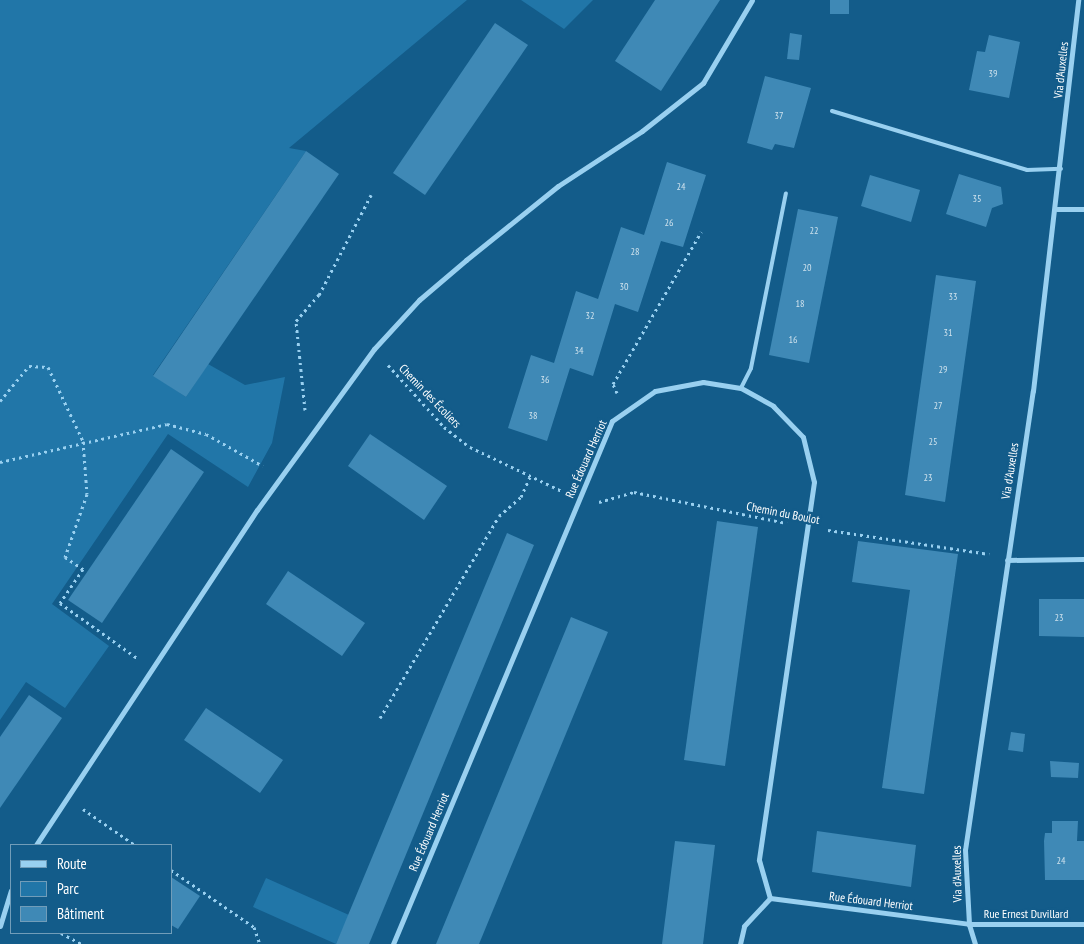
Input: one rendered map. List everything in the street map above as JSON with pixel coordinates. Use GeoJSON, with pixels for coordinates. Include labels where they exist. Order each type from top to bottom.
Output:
{"type":"FeatureCollection","features":[{"type":"Feature","properties":{"kind":"street"},"geometry":{"type":"LineString","coordinates":[[37,844],[281,477],[374,349],[418,300],[466,260],[558,186],[642,131],[703,83],[752,0]]}},
{"type":"Feature","properties":{"kind":"street","name":"Via d'Auxelles"},"geometry":{"type":"LineString","coordinates":[[975,944],[969,924],[965,850],[1057,209],[1078,0]]}},
{"type":"Feature","properties":{"kind":"street"},"geometry":{"type":"LineString","coordinates":[[1057,209],[1084,209]]}},
{"type":"Feature","properties":{"kind":"street","name":"Rue Édouard Herriot"},"geometry":{"type":"LineString","coordinates":[[393,944],[612,421],[665,389],[703,382],[741,388],[773,406],[803,437],[814,482],[759,860],[770,898],[969,924]]}},
{"type":"Feature","properties":{"kind":"street"},"geometry":{"type":"LineString","coordinates":[[1007,560],[1084,560]]}},
{"type":"Feature","properties":{"kind":"street"},"geometry":{"type":"LineString","coordinates":[[0,926],[10,894]]}},
{"type":"Feature","properties":{"kind":"street"},"geometry":{"type":"LineString","coordinates":[[740,944],[744,926],[770,898]]}},
{"type":"Feature","properties":{"kind":"street","name":"Rue Ernest Duvillard"},"geometry":{"type":"LineString","coordinates":[[969,924],[1084,924]]}},
{"type":"Feature","properties":{"kind":"lane"},"geometry":{"type":"LineString","coordinates":[[832,110],[1027,170],[1061,169]]}},
{"type":"Feature","properties":{"kind":"lane"},"geometry":{"type":"LineString","coordinates":[[741,388],[751,368],[786,193]]}},
{"type":"Feature","properties":{"kind":"path"},"geometry":{"type":"LineString","coordinates":[[309,438],[296,358],[296,321],[320,295],[371,195]]}},
{"type":"Feature","properties":{"kind":"path"},"geometry":{"type":"LineString","coordinates":[[626,412],[613,384],[701,232]]}},
{"type":"Feature","properties":{"kind":"path","name":"Chemin des Écoliers"},"geometry":{"type":"LineString","coordinates":[[374,349],[444,427],[470,447],[560,490]]}},
{"type":"Feature","properties":{"kind":"path"},"geometry":{"type":"LineString","coordinates":[[0,401],[28,366],[48,367],[82,441],[87,494],[65,557],[83,569],[60,603],[153,669]]}},
{"type":"Feature","properties":{"kind":"path"},"geometry":{"type":"LineString","coordinates":[[0,462],[82,441],[167,424],[206,434],[281,477]]}},
{"type":"Feature","properties":{"kind":"path"},"geometry":{"type":"LineString","coordinates":[[380,718],[499,516],[521,497],[530,477]]}},
{"type":"Feature","properties":{"kind":"path","name":"Chemin du Boulot"},"geometry":{"type":"LineString","coordinates":[[560,490],[579,498],[606,504],[634,492],[807,527],[978,551],[1007,560]]}},
{"type":"Feature","properties":{"kind":"path"},"geometry":{"type":"LineString","coordinates":[[68,799],[134,844]]}},
{"type":"Feature","properties":{"kind":"path"},"geometry":{"type":"LineString","coordinates":[[172,871],[254,927],[260,944]]}},
{"type":"Feature","properties":{"kind":"path"},"geometry":{"type":"LineString","coordinates":[[63,934],[82,944]]}},
{"type":"Feature","properties":{"kind":"green space"},"geometry":{"type":"Polygon","coordinates":[[[0,0],[467,0],[289,148],[306,151],[153,375],[186,397],[208,364],[245,385],[285,377],[272,443],[248,487],[168,434],[52,604],[109,646],[65,708],[26,682],[0,720],[0,0]]]}},
{"type":"Feature","properties":{"kind":"green space"},"geometry":{"type":"Polygon","coordinates":[[[521,0],[593,0],[564,29],[521,0]]]}},
{"type":"Feature","properties":{"kind":"green space"},"geometry":{"type":"Polygon","coordinates":[[[266,878],[349,915],[336,944],[253,907],[266,878]]]}},
{"type":"Feature","properties":{"kind":"building"},"geometry":{"type":"Polygon","coordinates":[[[655,0],[720,0],[661,91],[615,61],[655,0]]]}},
{"type":"Feature","properties":{"kind":"building"},"geometry":{"type":"Polygon","coordinates":[[[830,0],[849,0],[849,14],[830,14],[830,0]]]}},
{"type":"Feature","properties":{"kind":"building"},"geometry":{"type":"Polygon","coordinates":[[[495,23],[528,45],[425,195],[393,173],[495,23]]]}},
{"type":"Feature","properties":{"kind":"building"},"geometry":{"type":"Polygon","coordinates":[[[790,33],[802,35],[799,60],[787,59],[790,33]]]}},
{"type":"Feature","properties":{"kind":"building"},"geometry":{"type":"Polygon","coordinates":[[[989,35],[1020,42],[1009,98],[969,90],[977,51],[985,52],[989,35]]]}},
{"type":"Feature","properties":{"kind":"building"},"geometry":{"type":"Polygon","coordinates":[[[765,76],[811,88],[794,148],[775,144],[772,150],[747,143],[765,76]]]}},
{"type":"Feature","properties":{"kind":"building"},"geometry":{"type":"Polygon","coordinates":[[[306,151],[339,174],[186,397],[153,376],[306,151]]]}},
{"type":"Feature","properties":{"kind":"building"},"geometry":{"type":"Polygon","coordinates":[[[667,162],[706,175],[683,247],[661,241],[638,312],[615,304],[593,376],[570,368],[547,441],[508,428],[531,355],[554,363],[576,291],[598,299],[621,227],[644,235],[667,162]]]}},
{"type":"Feature","properties":{"kind":"building"},"geometry":{"type":"Polygon","coordinates":[[[959,174],[1001,187],[1003,204],[992,208],[986,227],[946,214],[959,174]]]}},
{"type":"Feature","properties":{"kind":"building"},"geometry":{"type":"Polygon","coordinates":[[[870,175],[920,190],[911,222],[861,206],[870,175]]]}},
{"type":"Feature","properties":{"kind":"building"},"geometry":{"type":"Polygon","coordinates":[[[798,209],[838,217],[809,363],[769,355],[798,209]]]}},
{"type":"Feature","properties":{"kind":"building"},"geometry":{"type":"Polygon","coordinates":[[[936,275],[976,281],[945,502],[905,495],[936,275]]]}},
{"type":"Feature","properties":{"kind":"building"},"geometry":{"type":"Polygon","coordinates":[[[370,434],[447,486],[424,520],[348,466],[370,434]]]}},
{"type":"Feature","properties":{"kind":"building"},"geometry":{"type":"Polygon","coordinates":[[[171,449],[204,472],[102,623],[68,600],[171,449]]]}},
{"type":"Feature","properties":{"kind":"building"},"geometry":{"type":"Polygon","coordinates":[[[717,521],[758,527],[725,766],[684,760],[717,521]]]}},
{"type":"Feature","properties":{"kind":"building"},"geometry":{"type":"Polygon","coordinates":[[[507,533],[534,545],[369,944],[336,944],[507,533]]]}},
{"type":"Feature","properties":{"kind":"building"},"geometry":{"type":"Polygon","coordinates":[[[858,541],[958,554],[924,794],[882,788],[910,590],[852,582],[858,541]]]}},
{"type":"Feature","properties":{"kind":"building"},"geometry":{"type":"Polygon","coordinates":[[[288,571],[365,623],[342,656],[266,604],[288,571]]]}},
{"type":"Feature","properties":{"kind":"building"},"geometry":{"type":"Polygon","coordinates":[[[1039,599],[1084,599],[1084,637],[1039,636],[1039,599]]]}},
{"type":"Feature","properties":{"kind":"building"},"geometry":{"type":"Polygon","coordinates":[[[571,617],[608,632],[479,944],[436,944],[571,617]]]}},
{"type":"Feature","properties":{"kind":"building"},"geometry":{"type":"Polygon","coordinates":[[[29,695],[62,718],[0,808],[0,737],[29,695]]]}},
{"type":"Feature","properties":{"kind":"building"},"geometry":{"type":"Polygon","coordinates":[[[206,708],[283,760],[260,793],[184,740],[206,708]]]}},
{"type":"Feature","properties":{"kind":"building"},"geometry":{"type":"Polygon","coordinates":[[[1011,732],[1025,734],[1023,752],[1008,750],[1011,732]]]}},
{"type":"Feature","properties":{"kind":"building"},"geometry":{"type":"Polygon","coordinates":[[[1050,761],[1079,763],[1078,778],[1051,777],[1050,761]]]}},
{"type":"Feature","properties":{"kind":"building"},"geometry":{"type":"Polygon","coordinates":[[[1052,821],[1078,821],[1077,841],[1084,841],[1084,880],[1045,880],[1044,841],[1045,833],[1052,833],[1052,821]]]}},
{"type":"Feature","properties":{"kind":"building"},"geometry":{"type":"Polygon","coordinates":[[[817,831],[916,845],[911,887],[812,872],[817,831]]]}},
{"type":"Feature","properties":{"kind":"building"},"geometry":{"type":"Polygon","coordinates":[[[675,841],[715,845],[703,944],[662,944],[675,841]]]}},
{"type":"Feature","properties":{"kind":"building"},"geometry":{"type":"Polygon","coordinates":[[[172,878],[200,896],[178,929],[172,926],[172,878]]]}}]}
